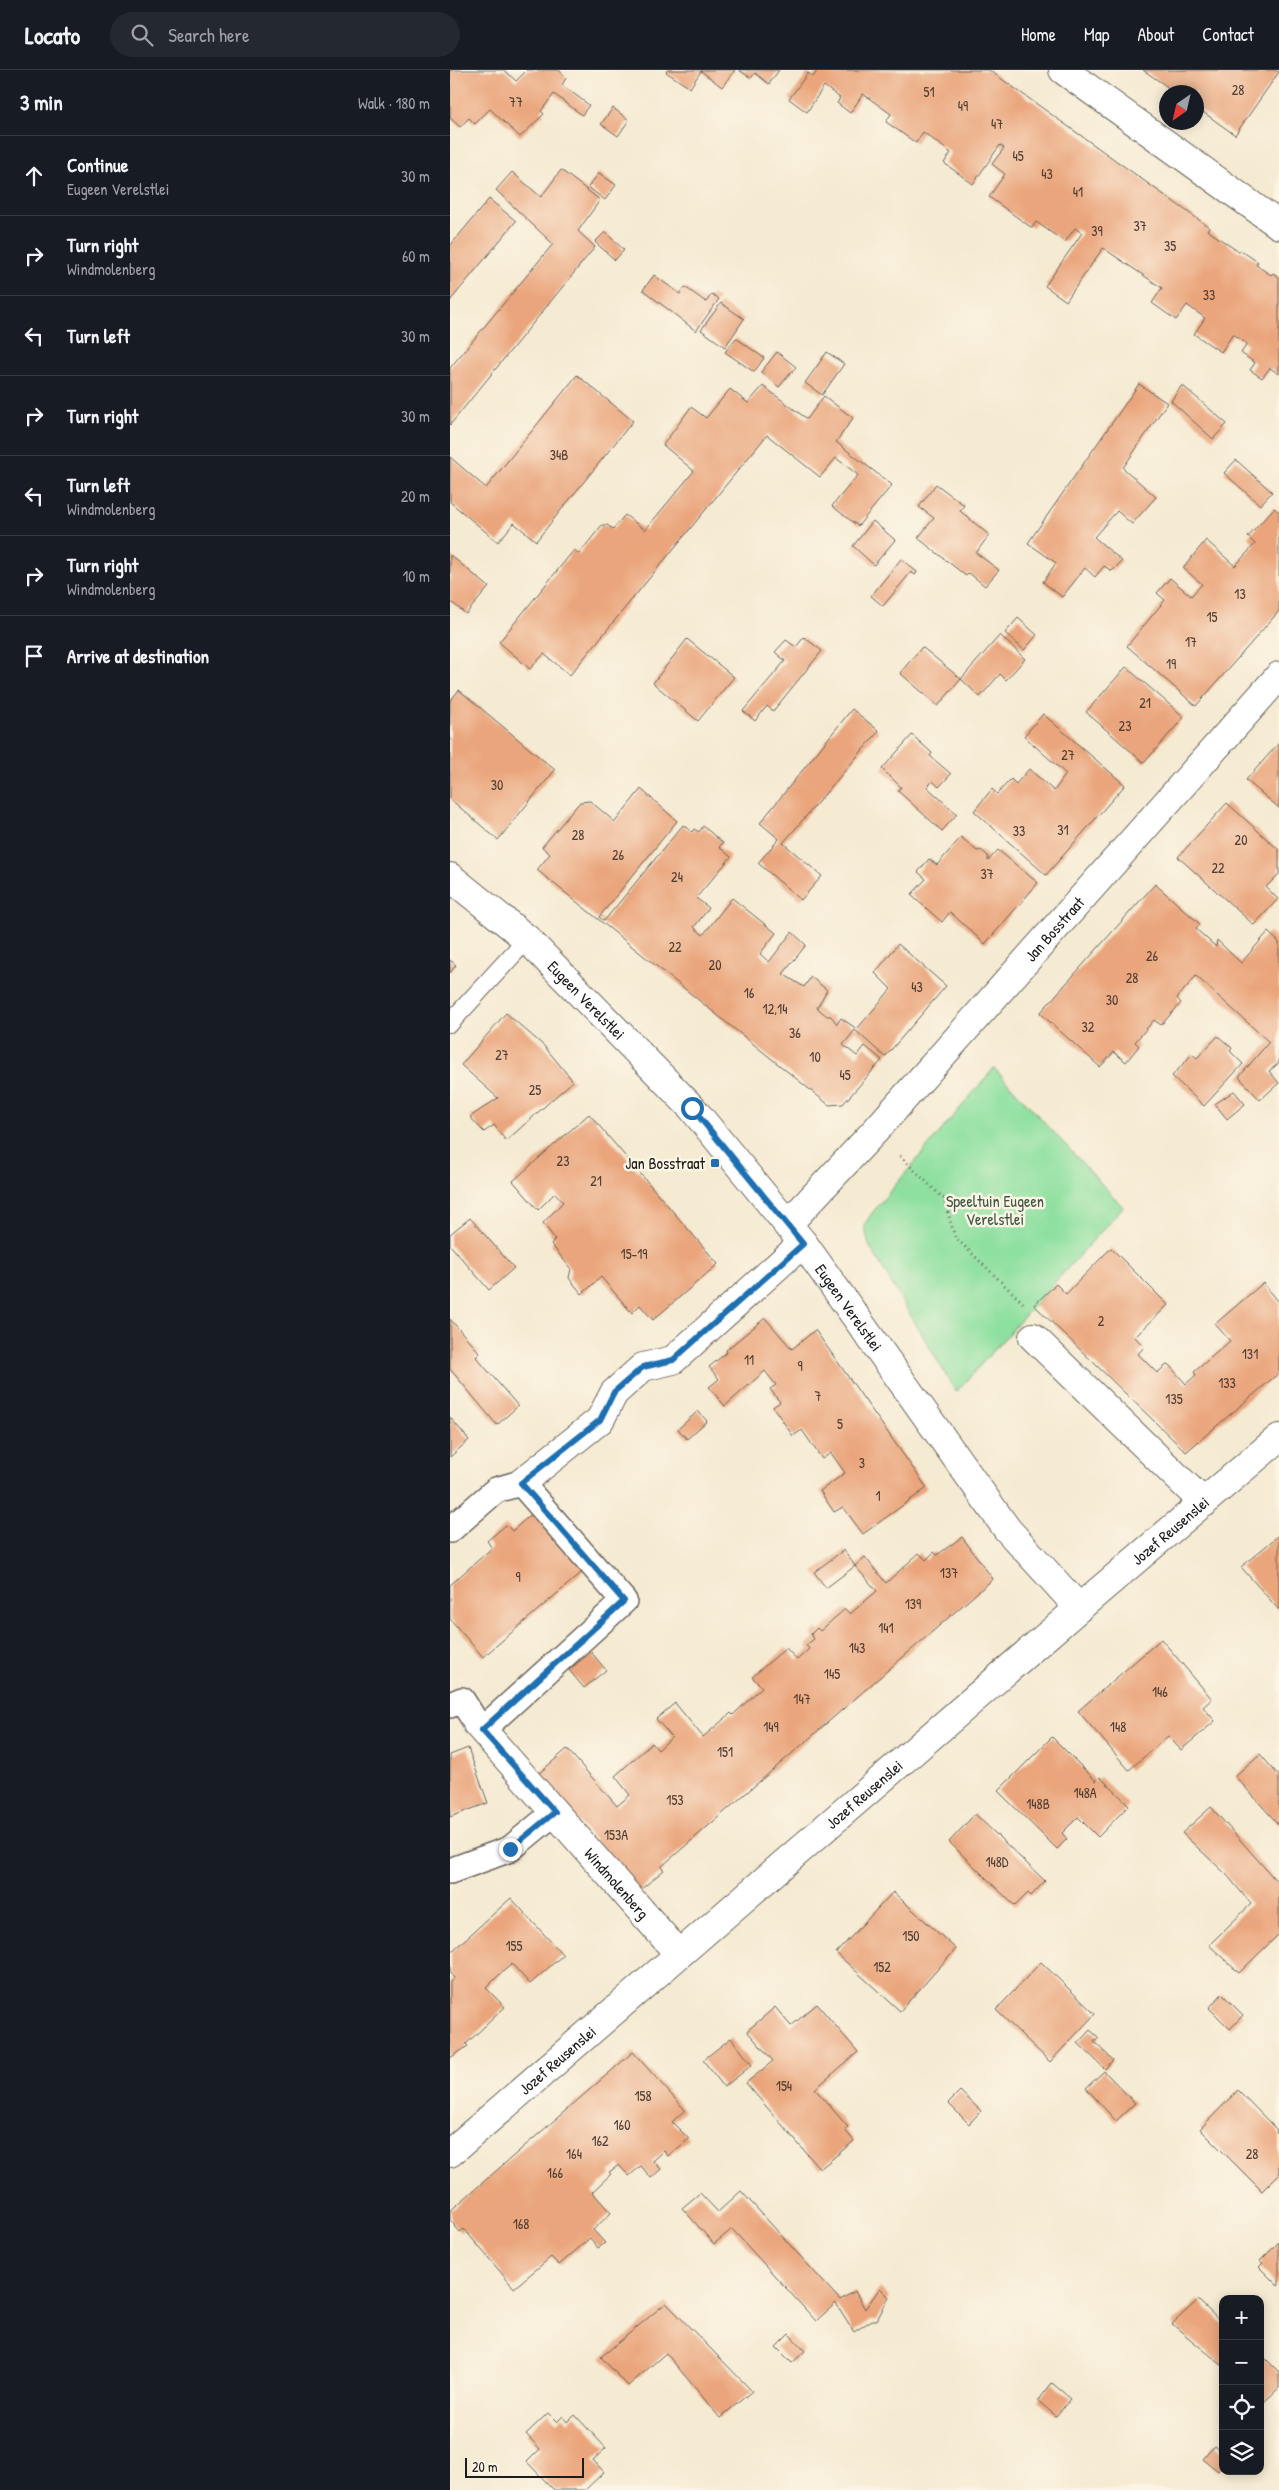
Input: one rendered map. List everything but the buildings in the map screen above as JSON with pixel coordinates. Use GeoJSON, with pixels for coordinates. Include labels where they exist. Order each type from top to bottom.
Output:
{"type":"FeatureCollection","features":[{"type":"Feature","properties":{"kind":"street"},"geometry":{"type":"LineString","coordinates":[[1063,70],[1279,225]]}},
{"type":"Feature","properties":{"kind":"street","name":"Jan Bosstraat"},"geometry":{"type":"LineString","coordinates":[[795,1234],[875,1131],[1279,676]]}},
{"type":"Feature","properties":{"kind":"street","name":"Eugeen Verelstlei"},"geometry":{"type":"LineString","coordinates":[[450,877],[527,939],[692,1108],[795,1234],[1007,1529],[1079,1608]]}},
{"type":"Feature","properties":{"kind":"street"},"geometry":{"type":"LineString","coordinates":[[450,1530],[496,1490],[521,1483],[600,1420],[614,1392],[643,1367],[673,1360],[795,1234]]}},
{"type":"Feature","properties":{"kind":"street"},"geometry":{"type":"LineString","coordinates":[[1033,1337],[1204,1503]]}},
{"type":"Feature","properties":{"kind":"street","name":"Jozef Reusenslei"},"geometry":{"type":"LineString","coordinates":[[450,2153],[1079,1608],[1279,1438]]}},
{"type":"Feature","properties":{"kind":"street"},"geometry":{"type":"LineString","coordinates":[[479,1727],[624,1601],[521,1483]]}},
{"type":"Feature","properties":{"kind":"street","name":"Windmolenberg"},"geometry":{"type":"LineString","coordinates":[[454,1697],[680,1954]]}},
{"type":"Feature","properties":{"kind":"street"},"geometry":{"type":"LineString","coordinates":[[450,1871],[510,1849],[555,1812]]}},
{"type":"Feature","properties":{"kind":"lane"},"geometry":{"type":"LineString","coordinates":[[450,1024],[527,939]]}},
{"type":"Feature","properties":{"kind":"path"},"geometry":{"type":"LineString","coordinates":[[875,1131],[944,1199],[955,1237],[1024,1304],[1033,1337]]}},
{"type":"Feature","properties":{"kind":"green space","name":"Speeltuin Eugeen Verelstlei"},"geometry":{"type":"Polygon","coordinates":[[[994,1068],[1123,1207],[956,1392],[869,1245],[864,1225],[994,1068]]]}},
{"type":"Feature","properties":{"kind":"place","name":"Jan Bosstraat"},"geometry":{"type":"Point","coordinates":[715,1163]}},
{"type":"Feature","properties":{"kind":"route"},"geometry":{"type":"LineString","coordinates":[[510,1849],[555,1812],[482,1730],[624,1601],[521,1483],[600,1420],[614,1392],[643,1367],[673,1360],[803,1244],[692,1108]]}}]}
